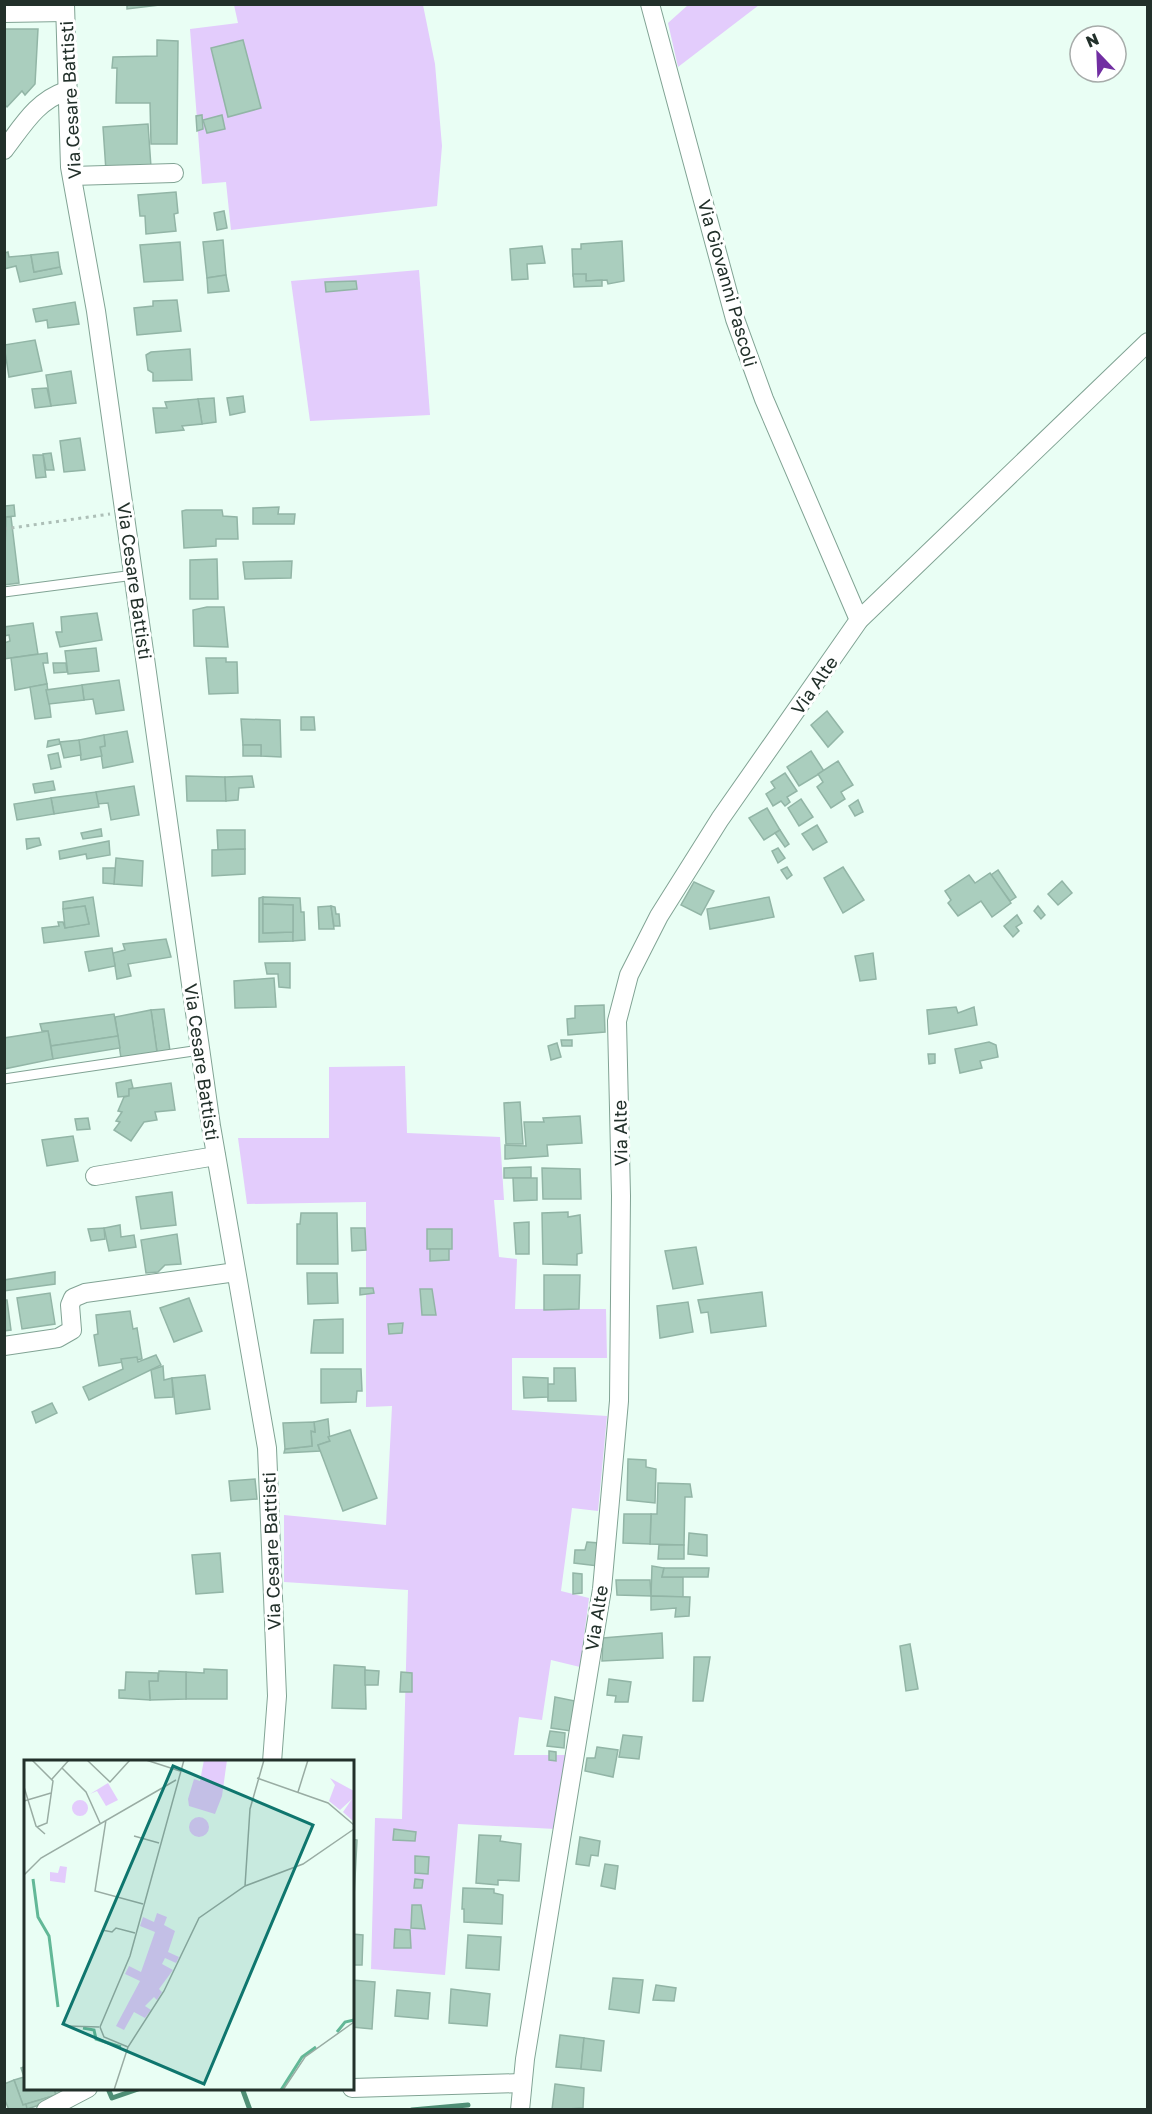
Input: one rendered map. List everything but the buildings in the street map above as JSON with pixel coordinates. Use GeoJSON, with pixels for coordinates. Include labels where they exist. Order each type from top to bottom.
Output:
{"type":"FeatureCollection","features":[{"type":"Feature","properties":{"kind":"street","name":"Via Giovanni Pascoli"},"geometry":{"type":"LineString","coordinates":[[650,4],[735,319],[764,399],[859,620]]}},
{"type":"Feature","properties":{"kind":"street"},"geometry":{"type":"LineString","coordinates":[[4,13],[65,8]]}},
{"type":"Feature","properties":{"kind":"street","name":"Via Cesare Battisti"},"geometry":{"type":"LineString","coordinates":[[65,8],[66,91],[72,176],[96,311],[216,1156],[267,1448],[277,1696],[272,1760]]}},
{"type":"Feature","properties":{"kind":"street"},"geometry":{"type":"LineString","coordinates":[[4,150],[33,111],[54,95],[66,91]]}},
{"type":"Feature","properties":{"kind":"street"},"geometry":{"type":"LineString","coordinates":[[72,176],[174,173]]}},
{"type":"Feature","properties":{"kind":"street","name":"Via Alte"},"geometry":{"type":"LineString","coordinates":[[520,2109],[521,2083],[602,1588],[619,1401],[621,1196],[617,1021],[630,975],[659,916],[720,819],[859,620],[1148,342]]}},
{"type":"Feature","properties":{"kind":"street","name":"Via Cesare Battisti"},"geometry":{"type":"LineString","coordinates":[[95,1176],[216,1156]]}},
{"type":"Feature","properties":{"kind":"street"},"geometry":{"type":"LineString","coordinates":[[4,1346],[58,1338],[72,1330],[70,1305],[73,1298],[85,1293],[236,1272]]}},
{"type":"Feature","properties":{"kind":"street"},"geometry":{"type":"LineString","coordinates":[[354,2088],[521,2083]]}},
{"type":"Feature","properties":{"kind":"street"},"geometry":{"type":"LineString","coordinates":[[46,2109],[84,2090]]}},
{"type":"Feature","properties":{"kind":"lane"},"geometry":{"type":"LineString","coordinates":[[4,592],[134,575]]}},
{"type":"Feature","properties":{"kind":"lane"},"geometry":{"type":"LineString","coordinates":[[4,1079],[200,1050]]}},
{"type":"Feature","properties":{"kind":"path"},"geometry":{"type":"LineString","coordinates":[[4,529],[125,512]]}},
{"type":"Feature","properties":{"kind":"shaded area"},"geometry":{"type":"Polygon","coordinates":[[[234,5],[423,5],[435,64],[442,146],[437,206],[231,230],[226,182],[202,184],[190,29],[238,23],[234,5]]]}},
{"type":"Feature","properties":{"kind":"shaded area"},"geometry":{"type":"Polygon","coordinates":[[[688,5],[759,5],[678,67],[668,23],[688,5]]]}},
{"type":"Feature","properties":{"kind":"shaded area"},"geometry":{"type":"Polygon","coordinates":[[[419,270],[430,415],[310,421],[291,281],[419,270]]]}},
{"type":"Feature","properties":{"kind":"shaded area"},"geometry":{"type":"Polygon","coordinates":[[[405,1066],[407,1133],[500,1137],[504,1200],[494,1200],[499,1257],[517,1259],[515,1309],[606,1309],[607,1358],[512,1358],[512,1410],[607,1416],[598,1511],[572,1508],[561,1591],[589,1598],[580,1667],[551,1660],[542,1720],[519,1717],[514,1755],[567,1755],[555,1829],[458,1824],[445,1975],[371,1969],[375,1818],[402,1819],[408,1590],[284,1582],[284,1515],[386,1525],[392,1406],[366,1407],[366,1202],[247,1204],[238,1138],[329,1138],[329,1067],[405,1066]]]}},
{"type":"Feature","properties":{"kind":"waterway"},"geometry":{"type":"LineString","coordinates":[[109,2091],[112,2098],[135,2090]]}},
{"type":"Feature","properties":{"kind":"waterway"},"geometry":{"type":"LineString","coordinates":[[243,2090],[250,2110]]}},
{"type":"Feature","properties":{"kind":"waterway"},"geometry":{"type":"LineString","coordinates":[[412,2110],[468,2105]]}}]}
